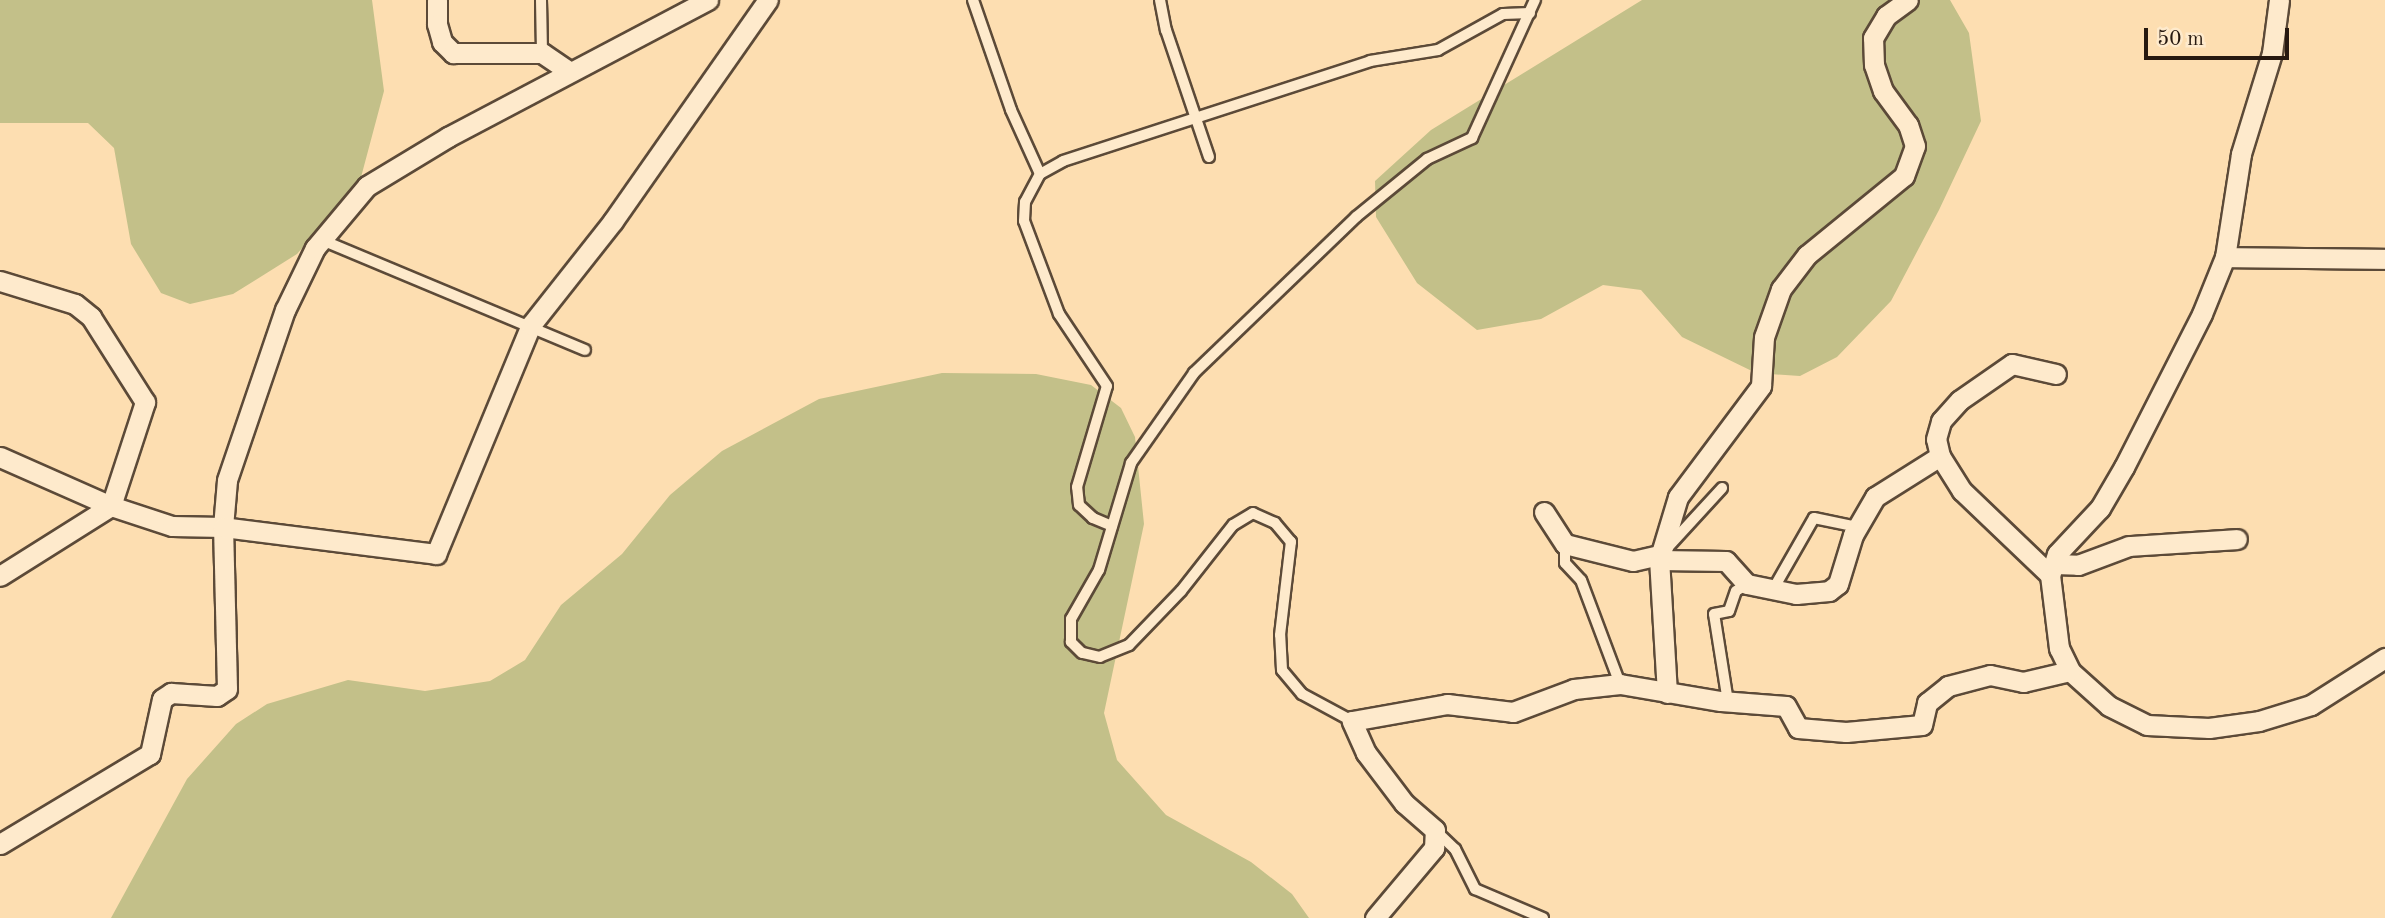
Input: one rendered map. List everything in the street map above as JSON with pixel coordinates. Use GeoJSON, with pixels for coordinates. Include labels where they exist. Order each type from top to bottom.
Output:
{"type":"FeatureCollection","features":[{"type":"Feature","properties":{"kind":"street"},"geometry":{"type":"LineString","coordinates":[[437,0],[437,24],[442,42],[453,53],[542,53],[570,72]]}},
{"type":"Feature","properties":{"kind":"street"},"geometry":{"type":"LineString","coordinates":[[0,844],[150,754],[162,699],[171,693],[217,696],[227,689],[223,527],[227,480],[285,310],[322,240],[367,186],[570,72],[708,0]]}},
{"type":"Feature","properties":{"kind":"street"},"geometry":{"type":"LineString","coordinates":[[0,457],[111,506],[172,526],[223,527],[436,554],[531,325],[613,221],[768,0]]}},
{"type":"Feature","properties":{"kind":"street"},"geometry":{"type":"LineString","coordinates":[[1667,693],[1660,557],[1683,488],[1761,386],[1764,337],[1781,289],[1807,255],[1904,176],[1915,146],[1908,125],[1883,91],[1874,65],[1873,38],[1886,16],[1908,0]]}},
{"type":"Feature","properties":{"kind":"street"},"geometry":{"type":"LineString","coordinates":[[2279,0],[2272,53],[2241,154],[2225,257],[2202,314],[2124,467],[2100,508],[2057,554],[2052,569],[2059,648],[2070,671],[2109,706],[2147,725],[2209,728],[2259,721],[2311,705],[2385,657]]}},
{"type":"Feature","properties":{"kind":"street"},"geometry":{"type":"LineString","coordinates":[[2225,257],[2385,259]]}},
{"type":"Feature","properties":{"kind":"street"},"geometry":{"type":"LineString","coordinates":[[0,281],[75,304],[91,317],[145,402],[111,506],[0,576]]}},
{"type":"Feature","properties":{"kind":"street"},"geometry":{"type":"LineString","coordinates":[[2056,374],[2012,364],[1960,400],[1941,421],[1936,439],[1940,456],[1962,491],[2052,569],[2078,565],[2129,546],[2237,538]]}},
{"type":"Feature","properties":{"kind":"street"},"geometry":{"type":"LineString","coordinates":[[1544,512],[1565,544],[1633,561],[1660,557],[1726,561],[1747,584],[1775,586],[1796,594],[1829,591],[1838,583],[1858,527],[1875,498],[1940,456]]}},
{"type":"Feature","properties":{"kind":"street"},"geometry":{"type":"LineString","coordinates":[[1375,918],[1434,848],[1435,830],[1404,803],[1366,753],[1352,721],[1447,704],[1513,712],[1574,689],[1620,684],[1728,702],[1786,706],[1798,729],[1859,731],[1922,725],[1927,703],[1948,686],[1990,675],[2023,682],[2070,671]]}},
{"type":"Feature","properties":{"kind":"lane"},"geometry":{"type":"LineString","coordinates":[[541,0],[542,53]]}},
{"type":"Feature","properties":{"kind":"lane"},"geometry":{"type":"LineString","coordinates":[[972,0],[1011,110],[1040,174]]}},
{"type":"Feature","properties":{"kind":"lane"},"geometry":{"type":"LineString","coordinates":[[1160,0],[1166,30],[1209,157]]}},
{"type":"Feature","properties":{"kind":"lane"},"geometry":{"type":"LineString","coordinates":[[1352,721],[1302,694],[1282,670],[1280,635],[1291,542],[1275,523],[1253,513],[1233,525],[1181,591],[1129,645],[1100,657],[1082,653],[1071,642],[1071,619],[1099,570],[1131,463],[1194,373],[1356,217],[1427,159],[1472,138],[1535,0]]}},
{"type":"Feature","properties":{"kind":"lane"},"geometry":{"type":"LineString","coordinates":[[1112,526],[1093,519],[1079,505],[1077,487],[1107,386],[1059,314],[1024,221],[1025,202],[1040,174],[1063,161],[1370,61],[1438,50],[1503,14],[1530,13]]}},
{"type":"Feature","properties":{"kind":"lane"},"geometry":{"type":"LineString","coordinates":[[322,240],[531,325],[584,350]]}},
{"type":"Feature","properties":{"kind":"lane"},"geometry":{"type":"LineString","coordinates":[[1660,557],[1722,488]]}},
{"type":"Feature","properties":{"kind":"lane"},"geometry":{"type":"LineString","coordinates":[[1775,586],[1814,518],[1858,527]]}},
{"type":"Feature","properties":{"kind":"lane"},"geometry":{"type":"LineString","coordinates":[[1565,544],[1565,563],[1581,580],[1620,684]]}},
{"type":"Feature","properties":{"kind":"lane"},"geometry":{"type":"LineString","coordinates":[[1728,702],[1714,614],[1729,611],[1736,591],[1747,584]]}},
{"type":"Feature","properties":{"kind":"lane"},"geometry":{"type":"LineString","coordinates":[[1435,830],[1455,849],[1475,889],[1543,918]]}},
{"type":"Feature","properties":{"kind":"shaded area"},"geometry":{"type":"Polygon","coordinates":[[[0,0],[372,0],[384,91],[360,181],[297,254],[233,294],[190,304],[161,293],[131,244],[114,148],[88,123],[0,123],[0,0]]]}},
{"type":"Feature","properties":{"kind":"shaded area"},"geometry":{"type":"Polygon","coordinates":[[[1642,0],[1950,0],[1969,33],[1981,121],[1939,210],[1891,301],[1837,357],[1800,376],[1756,373],[1682,337],[1641,290],[1603,285],[1541,319],[1477,330],[1417,283],[1376,217],[1375,181],[1431,130],[1642,0]]]}},
{"type":"Feature","properties":{"kind":"shaded area"},"geometry":{"type":"Polygon","coordinates":[[[942,373],[1036,374],[1091,385],[1121,408],[1135,437],[1144,524],[1104,713],[1117,760],[1166,815],[1251,862],[1292,894],[1309,918],[111,918],[187,779],[236,724],[267,704],[348,680],[425,691],[490,681],[525,660],[561,605],[622,554],[670,495],[722,451],[819,399],[942,373]]]}}]}
